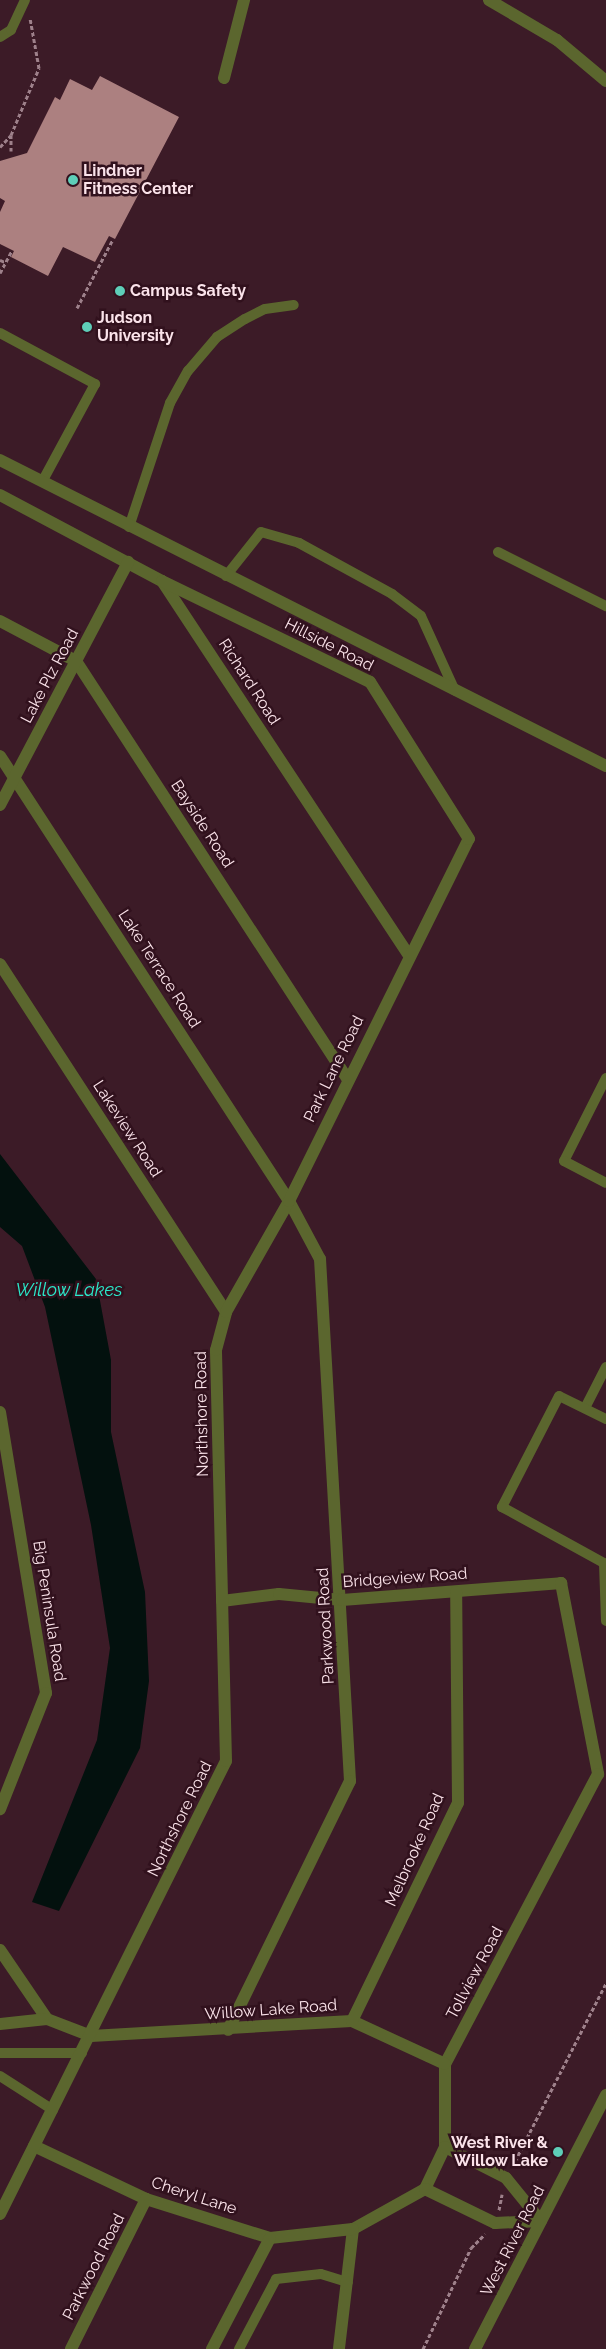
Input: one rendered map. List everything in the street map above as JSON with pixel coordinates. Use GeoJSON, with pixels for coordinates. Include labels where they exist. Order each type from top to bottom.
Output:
{"type":"FeatureCollection","features":[{"type":"Feature","properties":{"kind":"street"},"geometry":{"type":"LineString","coordinates":[[224,78],[244,0]]}},
{"type":"Feature","properties":{"kind":"street"},"geometry":{"type":"LineString","coordinates":[[489,0],[557,40],[606,81]]}},
{"type":"Feature","properties":{"kind":"street"},"geometry":{"type":"LineString","coordinates":[[0,460],[226,576],[606,766]]}},
{"type":"Feature","properties":{"kind":"street","name":"Richard Road"},"geometry":{"type":"LineString","coordinates":[[0,495],[162,581],[409,955]]}},
{"type":"Feature","properties":{"kind":"street","name":"Lake Plz Road"},"geometry":{"type":"LineString","coordinates":[[0,805],[128,562]]}},
{"type":"Feature","properties":{"kind":"street","name":"Hillside Road"},"geometry":{"type":"LineString","coordinates":[[162,581],[370,682],[469,839]]}},
{"type":"Feature","properties":{"kind":"street","name":"Bayside Road"},"geometry":{"type":"LineString","coordinates":[[0,621],[76,661],[347,1078]]}},
{"type":"Feature","properties":{"kind":"street","name":"Lake Terrace Road"},"geometry":{"type":"LineString","coordinates":[[0,756],[15,776],[289,1200]]}},
{"type":"Feature","properties":{"kind":"street","name":"Park Lane Road"},"geometry":{"type":"LineString","coordinates":[[226,1312],[289,1200],[347,1078],[469,839]]}},
{"type":"Feature","properties":{"kind":"street","name":"Lakeview Road"},"geometry":{"type":"LineString","coordinates":[[0,964],[226,1312]]}},
{"type":"Feature","properties":{"kind":"street","name":"Parkwood Road"},"geometry":{"type":"LineString","coordinates":[[228,2030],[350,1781],[342,1600],[320,1259],[289,1200]]}},
{"type":"Feature","properties":{"kind":"street","name":"Northshore Road"},"geometry":{"type":"LineString","coordinates":[[0,2214],[91,2036],[226,1761],[216,1350],[226,1312]]}},
{"type":"Feature","properties":{"kind":"street","name":"Big Peninsula Road"},"geometry":{"type":"LineString","coordinates":[[0,1412],[46,1693],[0,1808]]}},
{"type":"Feature","properties":{"kind":"street","name":"Bridgeview Road"},"geometry":{"type":"LineString","coordinates":[[222,1601],[279,1594],[342,1600],[561,1583]]}},
{"type":"Feature","properties":{"kind":"street","name":"Tollview Road"},"geometry":{"type":"LineString","coordinates":[[425,2189],[445,2146],[445,2064],[598,1774],[561,1583]]}},
{"type":"Feature","properties":{"kind":"street","name":"Melbrooke Road"},"geometry":{"type":"LineString","coordinates":[[352,2021],[458,1803],[456,1592]]}},
{"type":"Feature","properties":{"kind":"street"},"geometry":{"type":"LineString","coordinates":[[0,1950],[47,2019]]}},
{"type":"Feature","properties":{"kind":"street"},"geometry":{"type":"LineString","coordinates":[[0,2024],[47,2019],[91,2036]]}},
{"type":"Feature","properties":{"kind":"street","name":"Willow Lake Road"},"geometry":{"type":"LineString","coordinates":[[91,2036],[228,2030],[352,2021],[445,2064]]}},
{"type":"Feature","properties":{"kind":"street","name":"West River Road"},"geometry":{"type":"LineString","coordinates":[[476,2349],[606,2095]]}},
{"type":"Feature","properties":{"kind":"street","name":"Cheryl Lane"},"geometry":{"type":"LineString","coordinates":[[34,2146],[146,2199],[270,2238],[353,2229]]}},
{"type":"Feature","properties":{"kind":"street"},"geometry":{"type":"LineString","coordinates":[[445,2146],[506,2178],[541,2221]]}},
{"type":"Feature","properties":{"kind":"street"},"geometry":{"type":"LineString","coordinates":[[339,2349],[353,2229],[425,2189],[496,2223],[541,2221]]}},
{"type":"Feature","properties":{"kind":"street","name":"Parkwood Road"},"geometry":{"type":"LineString","coordinates":[[71,2349],[146,2199]]}},
{"type":"Feature","properties":{"kind":"street"},"geometry":{"type":"LineString","coordinates":[[212,2349],[270,2238]]}},
{"type":"Feature","properties":{"kind":"lane"},"geometry":{"type":"LineString","coordinates":[[0,37],[11,30],[25,2]]}},
{"type":"Feature","properties":{"kind":"lane"},"geometry":{"type":"LineString","coordinates":[[129,527],[170,403],[188,371],[216,337],[265,309],[294,305]]}},
{"type":"Feature","properties":{"kind":"lane"},"geometry":{"type":"LineString","coordinates":[[0,334],[95,384],[42,482]]}},
{"type":"Feature","properties":{"kind":"lane"},"geometry":{"type":"LineString","coordinates":[[226,576],[261,532],[299,543],[392,594],[421,616],[455,691]]}},
{"type":"Feature","properties":{"kind":"lane"},"geometry":{"type":"LineString","coordinates":[[498,552],[606,606]]}},
{"type":"Feature","properties":{"kind":"lane"},"geometry":{"type":"LineString","coordinates":[[606,1078],[564,1162],[606,1183]]}},
{"type":"Feature","properties":{"kind":"lane"},"geometry":{"type":"LineString","coordinates":[[585,1408],[606,1367]]}},
{"type":"Feature","properties":{"kind":"lane"},"geometry":{"type":"LineString","coordinates":[[606,1419],[559,1396],[502,1507],[605,1561],[606,1621]]}},
{"type":"Feature","properties":{"kind":"lane"},"geometry":{"type":"LineString","coordinates":[[0,2053],[47,2050],[82,2053]]}},
{"type":"Feature","properties":{"kind":"lane"},"geometry":{"type":"LineString","coordinates":[[0,2076],[53,2110]]}},
{"type":"Feature","properties":{"kind":"lane"},"geometry":{"type":"LineString","coordinates":[[240,2349],[276,2280],[321,2274],[348,2282]]}},
{"type":"Feature","properties":{"kind":"path"},"geometry":{"type":"LineString","coordinates":[[0,147],[11,134],[39,68],[25,2]]}},
{"type":"Feature","properties":{"kind":"path"},"geometry":{"type":"LineString","coordinates":[[11,134],[11,151]]}},
{"type":"Feature","properties":{"kind":"path"},"geometry":{"type":"LineString","coordinates":[[77,308],[112,241]]}},
{"type":"Feature","properties":{"kind":"path"},"geometry":{"type":"LineString","coordinates":[[0,273],[11,252]]}},
{"type":"Feature","properties":{"kind":"path"},"geometry":{"type":"LineString","coordinates":[[0,260],[5,262]]}},
{"type":"Feature","properties":{"kind":"water","name":"Willow Lakes"},"geometry":{"type":"Polygon","coordinates":[[[0,1154],[96,1279],[111,1360],[111,1432],[145,1592],[149,1681],[140,1748],[59,1911],[32,1902],[97,1740],[110,1648],[91,1525],[45,1307],[22,1246],[0,1227],[0,1154]]]}},
{"type":"Feature","properties":{"kind":"building","name":"Lindner Fitness Center"},"geometry":{"type":"Polygon","coordinates":[[[100,76],[179,117],[115,239],[109,236],[95,262],[63,247],[48,276],[11,257],[14,251],[0,244],[0,212],[5,201],[0,198],[0,161],[27,153],[55,97],[60,100],[70,79],[92,90],[100,76]]]}},
{"type":"Feature","properties":{"kind":"place","name":"Lindner Fitness Center"},"geometry":{"type":"Point","coordinates":[73,180]}},
{"type":"Feature","properties":{"kind":"place","name":"Campus Safety"},"geometry":{"type":"Point","coordinates":[120,291]}},
{"type":"Feature","properties":{"kind":"place","name":"Judson University"},"geometry":{"type":"Point","coordinates":[87,327]}},
{"type":"Feature","properties":{"kind":"place","name":"West River & Willow Lake"},"geometry":{"type":"Point","coordinates":[558,2152]}}]}
